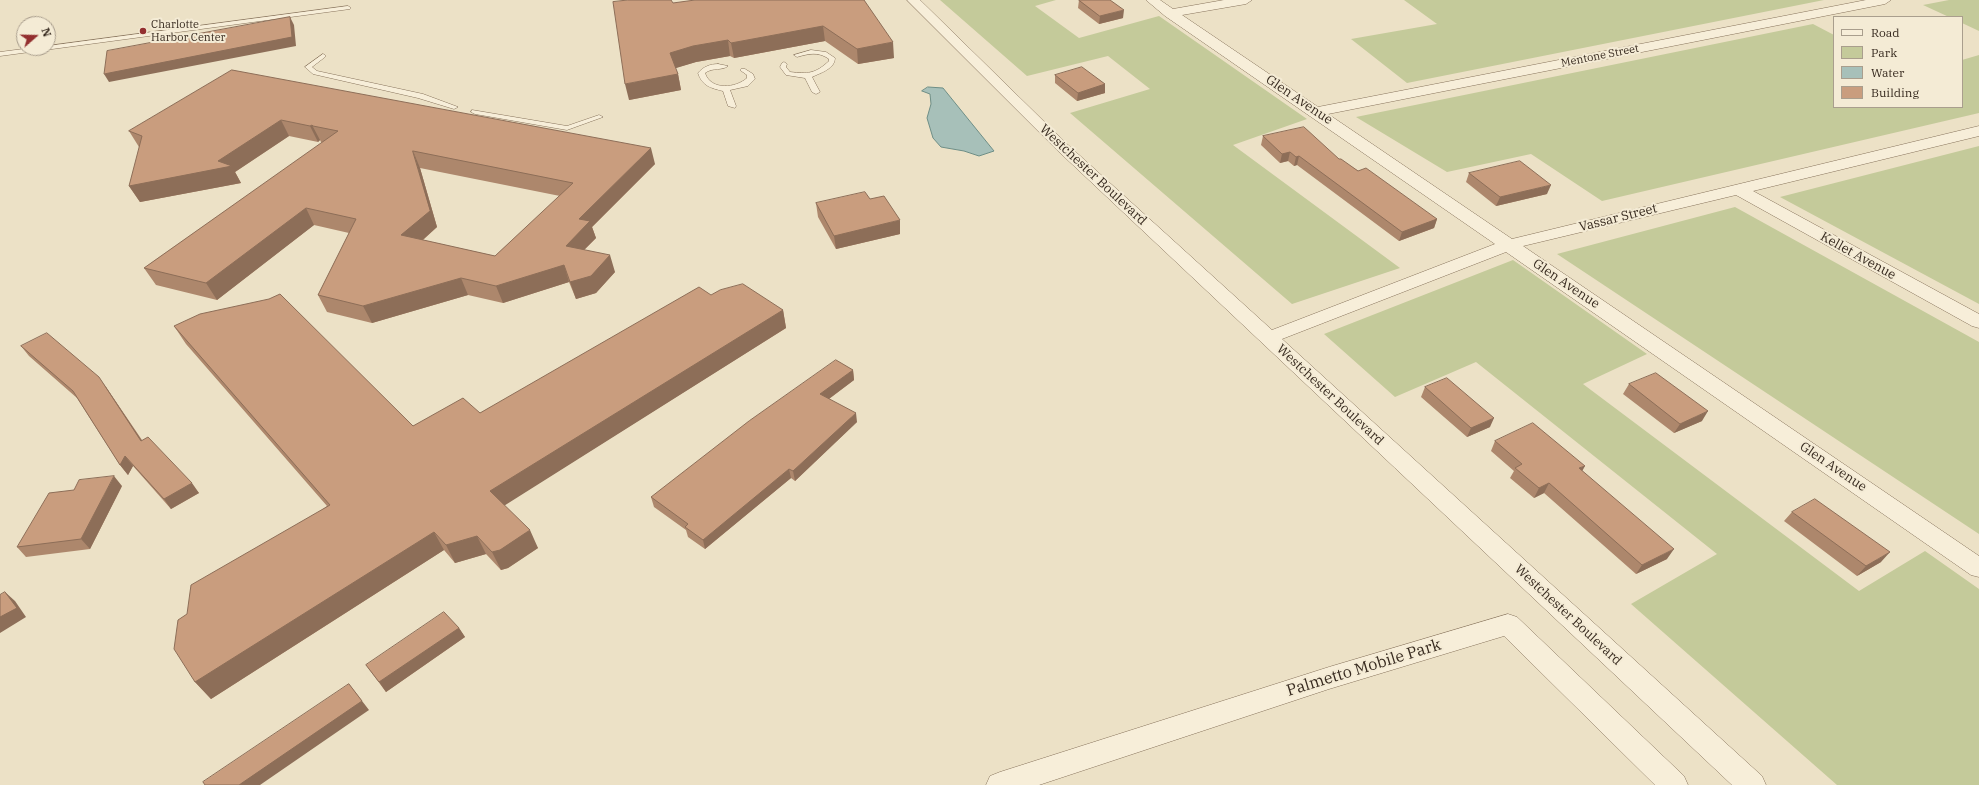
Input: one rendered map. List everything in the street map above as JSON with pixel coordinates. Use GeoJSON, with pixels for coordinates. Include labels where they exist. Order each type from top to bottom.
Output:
{"type":"FeatureCollection","features":[{"type":"Feature","properties":{"kind":"street","name":"Westchester Boulevard"},"geometry":{"type":"LineString","coordinates":[[913,0],[1062,147],[1752,785]]}},
{"type":"Feature","properties":{"kind":"street","name":"Glen Avenue"},"geometry":{"type":"LineString","coordinates":[[1152,0],[1979,568]]}},
{"type":"Feature","properties":{"kind":"street"},"geometry":{"type":"LineString","coordinates":[[1170,12],[1246,0]]}},
{"type":"Feature","properties":{"kind":"street","name":"Mentone Street"},"geometry":{"type":"LineString","coordinates":[[1315,112],[1884,0]]}},
{"type":"Feature","properties":{"kind":"street","name":"Vassar Street"},"geometry":{"type":"LineString","coordinates":[[1268,338],[1508,244],[1979,131]]}},
{"type":"Feature","properties":{"kind":"street","name":"Kellet Avenue"},"geometry":{"type":"LineString","coordinates":[[1738,189],[1979,322]]}},
{"type":"Feature","properties":{"kind":"street","name":"Palmetto Mobile Park"},"geometry":{"type":"LineString","coordinates":[[1000,785],[1329,678],[1508,624],[1674,785]]}},
{"type":"Feature","properties":{"kind":"lane"},"geometry":{"type":"LineString","coordinates":[[56,47],[348,8]]}},
{"type":"Feature","properties":{"kind":"lane"},"geometry":{"type":"LineString","coordinates":[[784,64],[782,67],[788,74],[808,76],[823,70],[832,62],[832,58],[826,53],[816,51],[797,55]]}},
{"type":"Feature","properties":{"kind":"lane"},"geometry":{"type":"LineString","coordinates":[[0,54],[16,52]]}},
{"type":"Feature","properties":{"kind":"lane"},"geometry":{"type":"LineString","coordinates":[[323,56],[308,67],[315,73],[420,96],[454,107]]}},
{"type":"Feature","properties":{"kind":"lane"},"geometry":{"type":"LineString","coordinates":[[725,66],[717,65],[706,68],[701,73],[702,79],[708,85],[726,89],[745,84],[751,78],[750,74],[743,70]]}},
{"type":"Feature","properties":{"kind":"lane"},"geometry":{"type":"LineString","coordinates":[[808,76],[816,92]]}},
{"type":"Feature","properties":{"kind":"lane"},"geometry":{"type":"LineString","coordinates":[[726,89],[732,106]]}},
{"type":"Feature","properties":{"kind":"lane"},"geometry":{"type":"LineString","coordinates":[[475,112],[568,128],[599,117]]}},
{"type":"Feature","properties":{"kind":"green space"},"geometry":{"type":"Polygon","coordinates":[[[940,0],[1056,0],[1035,6],[1079,38],[1159,16],[1307,119],[1233,145],[1400,268],[1292,304],[1070,113],[1150,89],[1108,56],[1027,76],[940,0]]]}},
{"type":"Feature","properties":{"kind":"green space"},"geometry":{"type":"Polygon","coordinates":[[[1404,0],[1824,0],[1407,83],[1351,39],[1437,24],[1404,0]]]}},
{"type":"Feature","properties":{"kind":"green space"},"geometry":{"type":"Polygon","coordinates":[[[1949,0],[1979,0],[1979,31],[1963,23],[1963,16],[1947,16],[1923,5],[1949,0]]]}},
{"type":"Feature","properties":{"kind":"green space"},"geometry":{"type":"Polygon","coordinates":[[[1813,24],[1833,34],[1833,108],[1963,108],[1963,60],[1979,55],[1979,113],[1602,201],[1531,154],[1447,172],[1356,117],[1813,24]]]}},
{"type":"Feature","properties":{"kind":"green space"},"geometry":{"type":"Polygon","coordinates":[[[1979,146],[1979,304],[1780,197],[1979,146]]]}},
{"type":"Feature","properties":{"kind":"green space"},"geometry":{"type":"Polygon","coordinates":[[[1735,207],[1979,342],[1979,534],[1557,254],[1735,207]]]}},
{"type":"Feature","properties":{"kind":"green space"},"geometry":{"type":"Polygon","coordinates":[[[1513,260],[1647,354],[1583,384],[1859,591],[1925,551],[1979,589],[1979,785],[1837,785],[1631,604],[1717,554],[1476,362],[1395,397],[1324,334],[1513,260]]]}},
{"type":"Feature","properties":{"kind":"water"},"geometry":{"type":"Polygon","coordinates":[[[928,87],[943,88],[994,151],[979,156],[964,151],[941,147],[933,138],[927,118],[931,104],[930,94],[922,91],[928,87]]]}},
{"type":"Feature","properties":{"kind":"building"},"geometry":{"type":"Polygon","coordinates":[[[628,0],[671,0],[673,3],[695,0],[864,0],[893,42],[857,49],[823,26],[731,43],[728,40],[693,46],[670,53],[678,74],[625,84],[613,2],[628,0]]]}},
{"type":"Feature","properties":{"kind":"building"},"geometry":{"type":"Polygon","coordinates":[[[1079,0],[1110,0],[1124,10],[1100,16],[1079,0]]]}},
{"type":"Feature","properties":{"kind":"building"},"geometry":{"type":"Polygon","coordinates":[[[290,17],[292,37],[104,74],[107,51],[290,17]]]}},
{"type":"Feature","properties":{"kind":"building"},"geometry":{"type":"Polygon","coordinates":[[[1082,67],[1105,84],[1078,93],[1055,75],[1082,67]]]}},
{"type":"Feature","properties":{"kind":"building"},"geometry":{"type":"Polygon","coordinates":[[[232,70],[651,148],[579,219],[590,221],[566,246],[610,255],[591,276],[570,282],[564,265],[496,286],[461,278],[363,306],[318,295],[356,219],[306,208],[206,283],[144,268],[338,131],[281,120],[218,161],[232,166],[129,186],[142,136],[129,131],[232,70]],[[413,151],[430,211],[401,235],[495,256],[573,183],[413,151]]]}},
{"type":"Feature","properties":{"kind":"building"},"geometry":{"type":"Polygon","coordinates":[[[1304,127],[1339,159],[1358,171],[1366,168],[1437,219],[1402,232],[1299,156],[1296,157],[1290,152],[1282,154],[1263,136],[1304,127]]]}},
{"type":"Feature","properties":{"kind":"building"},"geometry":{"type":"Polygon","coordinates":[[[1520,161],[1551,185],[1500,197],[1469,173],[1520,161]]]}},
{"type":"Feature","properties":{"kind":"building"},"geometry":{"type":"Polygon","coordinates":[[[865,192],[870,199],[884,196],[900,220],[834,236],[816,203],[865,192]]]}},
{"type":"Feature","properties":{"kind":"building"},"geometry":{"type":"Polygon","coordinates":[[[743,284],[783,310],[490,491],[530,530],[500,550],[492,552],[477,536],[446,545],[434,532],[195,682],[174,649],[178,620],[187,614],[191,585],[330,505],[174,326],[200,314],[269,299],[280,294],[413,426],[463,398],[480,413],[699,287],[711,295],[720,290],[743,284]]]}},
{"type":"Feature","properties":{"kind":"building"},"geometry":{"type":"Polygon","coordinates":[[[47,333],[99,377],[141,441],[148,437],[192,483],[164,499],[125,456],[120,465],[73,391],[21,346],[47,333]]]}},
{"type":"Feature","properties":{"kind":"building"},"geometry":{"type":"Polygon","coordinates":[[[836,360],[853,370],[820,394],[856,413],[793,471],[789,469],[703,540],[685,527],[688,524],[651,497],[749,421],[836,360]]]}},
{"type":"Feature","properties":{"kind":"building"},"geometry":{"type":"Polygon","coordinates":[[[1656,373],[1708,411],[1680,424],[1629,384],[1656,373]]]}},
{"type":"Feature","properties":{"kind":"building"},"geometry":{"type":"Polygon","coordinates":[[[1447,378],[1494,418],[1471,428],[1425,387],[1447,378]]]}},
{"type":"Feature","properties":{"kind":"building"},"geometry":{"type":"Polygon","coordinates":[[[1533,423],[1585,466],[1579,468],[1674,549],[1642,565],[1549,483],[1539,488],[1515,468],[1522,464],[1495,441],[1533,423]]]}},
{"type":"Feature","properties":{"kind":"building"},"geometry":{"type":"Polygon","coordinates":[[[114,476],[81,539],[17,547],[49,493],[74,490],[79,480],[114,476]]]}},
{"type":"Feature","properties":{"kind":"building"},"geometry":{"type":"Polygon","coordinates":[[[1815,499],[1890,552],[1866,566],[1792,512],[1815,499]]]}},
{"type":"Feature","properties":{"kind":"building"},"geometry":{"type":"Polygon","coordinates":[[[5,592],[17,608],[0,617],[0,595],[5,592]]]}},
{"type":"Feature","properties":{"kind":"building"},"geometry":{"type":"Polygon","coordinates":[[[444,612],[459,628],[379,682],[366,665],[444,612]]]}},
{"type":"Feature","properties":{"kind":"building"},"geometry":{"type":"Polygon","coordinates":[[[349,684],[362,701],[239,785],[205,785],[203,782],[349,684]]]}},
{"type":"Feature","properties":{"kind":"place","name":"Charlotte Harbor Center"},"geometry":{"type":"Point","coordinates":[143,31]}}]}
